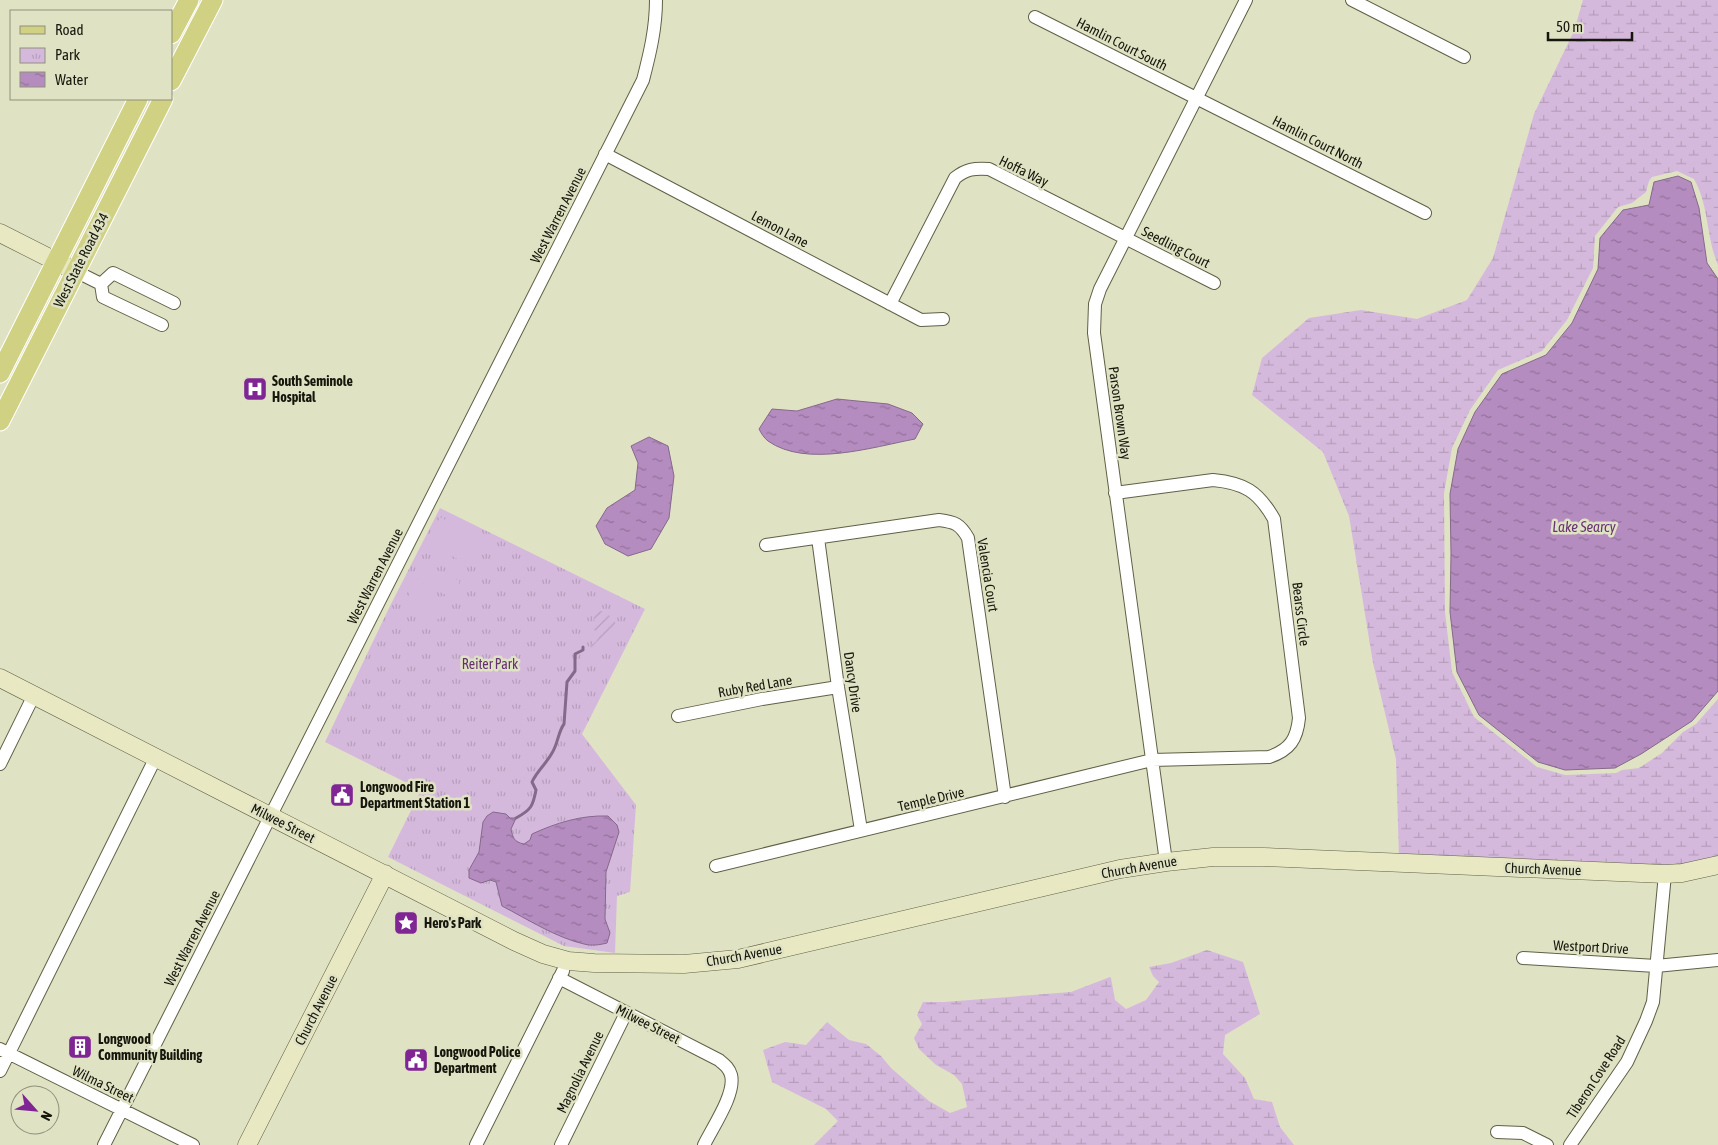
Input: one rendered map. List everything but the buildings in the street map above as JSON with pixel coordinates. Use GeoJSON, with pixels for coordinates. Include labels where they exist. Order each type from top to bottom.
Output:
{"type":"FeatureCollection","features":[{"type":"Feature","properties":{"kind":"main road"},"geometry":{"type":"LineString","coordinates":[[172,32],[189,0]]}},
{"type":"Feature","properties":{"kind":"main road"},"geometry":{"type":"LineString","coordinates":[[172,80],[213,0]]}},
{"type":"Feature","properties":{"kind":"main road","name":"West State Road 434"},"geometry":{"type":"LineString","coordinates":[[0,373],[137,100]]}},
{"type":"Feature","properties":{"kind":"main road","name":"West State Road 434"},"geometry":{"type":"LineString","coordinates":[[0,421],[162,100]]}},
{"type":"Feature","properties":{"kind":"street","name":"West Warren Avenue"},"geometry":{"type":"LineString","coordinates":[[104,1145],[643,80],[652,48],[656,0]]}},
{"type":"Feature","properties":{"kind":"street","name":"Parson Brown Way"},"geometry":{"type":"LineString","coordinates":[[1166,862],[1115,493],[1094,333],[1094,317],[1100,289],[1246,0]]}},
{"type":"Feature","properties":{"kind":"street"},"geometry":{"type":"LineString","coordinates":[[1352,0],[1464,57]]}},
{"type":"Feature","properties":{"kind":"street","name":"Hamlin Court South"},"geometry":{"type":"LineString","coordinates":[[1035,17],[1196,98]]}},
{"type":"Feature","properties":{"kind":"street","name":"Hamlin Court North"},"geometry":{"type":"LineString","coordinates":[[1196,98],[1425,213]]}},
{"type":"Feature","properties":{"kind":"street","name":"Lemon Lane"},"geometry":{"type":"LineString","coordinates":[[605,154],[921,320],[943,319]]}},
{"type":"Feature","properties":{"kind":"street","name":"Hoffa Way"},"geometry":{"type":"LineString","coordinates":[[890,304],[955,178],[963,171],[975,168],[988,169],[1125,238]]}},
{"type":"Feature","properties":{"kind":"street"},"geometry":{"type":"LineString","coordinates":[[0,233],[101,284],[104,297],[162,325]]}},
{"type":"Feature","properties":{"kind":"street","name":"Seedling Court"},"geometry":{"type":"LineString","coordinates":[[1125,238],[1214,283]]}},
{"type":"Feature","properties":{"kind":"street"},"geometry":{"type":"LineString","coordinates":[[101,284],[113,273],[174,303]]}},
{"type":"Feature","properties":{"kind":"street","name":"Bearss Circle"},"geometry":{"type":"LineString","coordinates":[[1115,493],[1213,480],[1228,481],[1256,494],[1266,504],[1274,519],[1299,718],[1298,732],[1290,745],[1278,754],[1269,757],[1152,760]]}},
{"type":"Feature","properties":{"kind":"street","name":"Valencia Court"},"geometry":{"type":"LineString","coordinates":[[766,545],[939,520],[950,521],[961,527],[968,538],[1006,797]]}},
{"type":"Feature","properties":{"kind":"street","name":"Dancy Drive"},"geometry":{"type":"LineString","coordinates":[[818,538],[838,687],[861,830]]}},
{"type":"Feature","properties":{"kind":"street","name":"Milwee Street"},"geometry":{"type":"LineString","coordinates":[[0,678],[514,941],[543,954],[568,961]]}},
{"type":"Feature","properties":{"kind":"street","name":"Ruby Red Lane"},"geometry":{"type":"LineString","coordinates":[[678,716],[762,699],[838,687]]}},
{"type":"Feature","properties":{"kind":"street"},"geometry":{"type":"LineString","coordinates":[[0,764],[34,695]]}},
{"type":"Feature","properties":{"kind":"street"},"geometry":{"type":"LineString","coordinates":[[0,1071],[4,1051],[155,758]]}},
{"type":"Feature","properties":{"kind":"street","name":"Temple Drive"},"geometry":{"type":"LineString","coordinates":[[716,866],[1152,760]]}},
{"type":"Feature","properties":{"kind":"street","name":"Church Avenue"},"geometry":{"type":"LineString","coordinates":[[568,961],[684,964],[738,959],[1120,869],[1213,857],[1262,857],[1665,874],[1718,865]]}},
{"type":"Feature","properties":{"kind":"street","name":"Church Avenue"},"geometry":{"type":"LineString","coordinates":[[247,1145],[385,874]]}},
{"type":"Feature","properties":{"kind":"street","name":"Tiberon Cove Road"},"geometry":{"type":"LineString","coordinates":[[1570,1145],[1627,1062],[1653,1002],[1665,874]]}},
{"type":"Feature","properties":{"kind":"street","name":"Westport Drive"},"geometry":{"type":"LineString","coordinates":[[1523,958],[1656,966]]}},
{"type":"Feature","properties":{"kind":"street"},"geometry":{"type":"LineString","coordinates":[[1656,966],[1718,960]]}},
{"type":"Feature","properties":{"kind":"street"},"geometry":{"type":"LineString","coordinates":[[476,1145],[568,961]]}},
{"type":"Feature","properties":{"kind":"street","name":"Milwee Street"},"geometry":{"type":"LineString","coordinates":[[559,978],[720,1060],[728,1067],[731,1076],[730,1093],[704,1145]]}},
{"type":"Feature","properties":{"kind":"street","name":"Magnolia Avenue"},"geometry":{"type":"LineString","coordinates":[[560,1145],[626,1013]]}},
{"type":"Feature","properties":{"kind":"street","name":"Wilma Street"},"geometry":{"type":"LineString","coordinates":[[4,1051],[193,1145]]}},
{"type":"Feature","properties":{"kind":"street"},"geometry":{"type":"LineString","coordinates":[[1497,1132],[1523,1133],[1547,1145]]}},
{"type":"Feature","properties":{"kind":"green space"},"geometry":{"type":"Polygon","coordinates":[[[1583,0],[1718,0],[1718,265],[1711,243],[1702,199],[1694,179],[1677,171],[1652,177],[1646,192],[1632,203],[1618,207],[1595,236],[1593,268],[1567,320],[1542,351],[1498,370],[1470,410],[1452,448],[1444,493],[1445,612],[1452,672],[1474,717],[1537,767],[1565,775],[1616,773],[1622,770],[1639,768],[1662,753],[1683,732],[1696,724],[1718,699],[1718,858],[1680,867],[1399,857],[1396,759],[1373,663],[1349,516],[1323,452],[1252,395],[1262,358],[1309,318],[1361,310],[1417,319],[1467,300],[1493,258],[1534,114],[1574,31],[1583,0]]]}},
{"type":"Feature","properties":{"kind":"green space","name":"Reiter Park"},"geometry":{"type":"Polygon","coordinates":[[[440,508],[645,609],[582,734],[636,805],[630,892],[617,896],[615,953],[564,946],[388,857],[421,790],[325,742],[389,608],[440,508]]]}},
{"type":"Feature","properties":{"kind":"green space"},"geometry":{"type":"Polygon","coordinates":[[[440,517],[486,541],[473,567],[427,543],[440,517]]]}},
{"type":"Feature","properties":{"kind":"green space"},"geometry":{"type":"Polygon","coordinates":[[[424,564],[460,581],[452,598],[416,580],[424,564]]]}},
{"type":"Feature","properties":{"kind":"green space"},"geometry":{"type":"Polygon","coordinates":[[[413,586],[448,604],[440,620],[405,603],[413,586]]]}},
{"type":"Feature","properties":{"kind":"green space"},"geometry":{"type":"Polygon","coordinates":[[[603,611],[615,623],[615,633],[591,648],[590,645],[595,643],[599,637],[593,629],[595,623],[592,612],[603,611]]]}},
{"type":"Feature","properties":{"kind":"green space"},"geometry":{"type":"Polygon","coordinates":[[[1207,950],[1243,962],[1260,1014],[1225,1035],[1223,1054],[1245,1078],[1254,1099],[1272,1102],[1280,1127],[1294,1145],[814,1145],[838,1121],[826,1109],[772,1082],[763,1050],[785,1042],[806,1045],[827,1022],[849,1040],[866,1044],[929,1101],[950,1113],[967,1107],[962,1084],[954,1075],[936,1065],[919,1049],[914,1038],[922,1024],[917,1015],[923,1002],[1071,992],[1110,977],[1115,1000],[1126,1009],[1146,1000],[1159,982],[1153,976],[1149,967],[1171,963],[1207,950]]]}},
{"type":"Feature","properties":{"kind":"water","name":"Lake Searcy"},"geometry":{"type":"Polygon","coordinates":[[[1678,176],[1691,182],[1699,208],[1707,263],[1718,279],[1718,691],[1692,721],[1641,754],[1615,768],[1565,770],[1538,762],[1479,715],[1457,672],[1450,612],[1450,494],[1458,449],[1475,412],[1502,374],[1546,355],[1572,323],[1598,269],[1600,238],[1623,210],[1649,205],[1654,182],[1678,176]]]}},
{"type":"Feature","properties":{"kind":"water"},"geometry":{"type":"Polygon","coordinates":[[[837,399],[888,404],[912,413],[923,424],[915,439],[860,450],[820,454],[801,453],[784,449],[768,441],[759,429],[772,409],[797,411],[837,399]]]}},
{"type":"Feature","properties":{"kind":"water"},"geometry":{"type":"Polygon","coordinates":[[[649,437],[668,446],[674,476],[669,518],[651,549],[628,556],[605,544],[596,526],[607,508],[635,490],[638,463],[631,446],[649,437]]]}},
{"type":"Feature","properties":{"kind":"water"},"geometry":{"type":"Polygon","coordinates":[[[493,812],[506,814],[510,818],[516,818],[511,829],[512,835],[516,841],[524,844],[530,840],[532,834],[550,826],[578,818],[608,816],[617,825],[619,832],[606,872],[605,919],[610,933],[607,943],[587,945],[553,933],[502,906],[496,882],[490,880],[481,883],[469,878],[469,870],[479,852],[483,822],[493,812]]]}},
{"type":"Feature","properties":{"kind":"waterway"},"geometry":{"type":"LineString","coordinates":[[516,818],[528,810],[532,804],[536,790],[532,782],[556,746],[564,724],[567,682],[575,671],[575,654],[583,650],[583,647]]}},
{"type":"Feature","properties":{"kind":"place","name":"South Seminole Hospital"},"geometry":{"type":"Point","coordinates":[255,389]}},
{"type":"Feature","properties":{"kind":"place","name":"Longwood Fire Department Station 1"},"geometry":{"type":"Point","coordinates":[342,795]}},
{"type":"Feature","properties":{"kind":"place","name":"Hero's Park"},"geometry":{"type":"Point","coordinates":[406,923]}},
{"type":"Feature","properties":{"kind":"place","name":"Longwood Community Building"},"geometry":{"type":"Point","coordinates":[80,1047]}},
{"type":"Feature","properties":{"kind":"place","name":"Longwood Police Department"},"geometry":{"type":"Point","coordinates":[416,1060]}}]}
